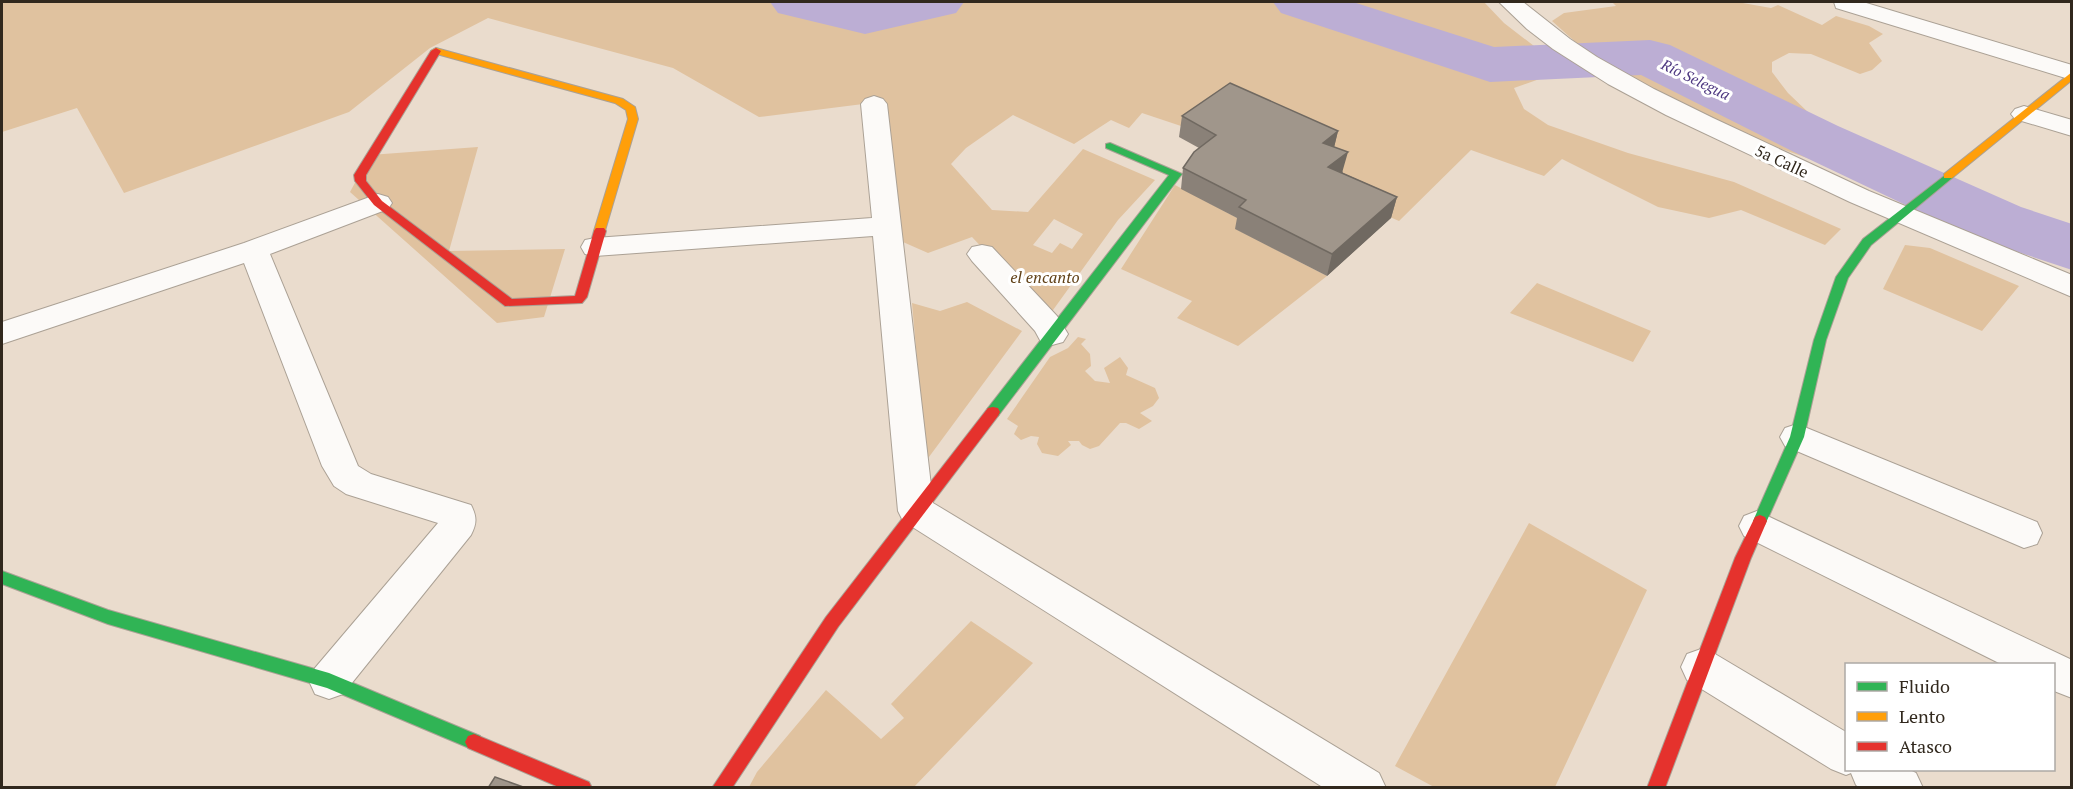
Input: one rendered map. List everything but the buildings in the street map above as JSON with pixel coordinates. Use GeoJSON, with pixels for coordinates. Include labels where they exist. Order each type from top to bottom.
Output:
{"type":"FeatureCollection","features":[{"type":"Feature","properties":{"kind":"street","name":"5a Calle"},"geometry":{"type":"LineString","coordinates":[[1510,2],[1572,53],[1623,82],[1755,148],[1898,215],[2072,287]]}},
{"type":"Feature","properties":{"kind":"street"},"geometry":{"type":"LineString","coordinates":[[1844,3],[2072,74]]}},
{"type":"Feature","properties":{"kind":"street"},"geometry":{"type":"LineString","coordinates":[[438,51],[619,101],[631,109],[633,118],[581,297],[574,302],[509,303],[378,203],[361,181],[360,175],[433,52],[438,51]]}},
{"type":"Feature","properties":{"kind":"street"},"geometry":{"type":"LineString","coordinates":[[1656,788],[1757,526],[1797,437],[1820,340],[1842,277],[1867,242],[1898,215],[1970,160],[2072,74]]}},
{"type":"Feature","properties":{"kind":"street"},"geometry":{"type":"LineString","coordinates":[[874,104],[916,511]]}},
{"type":"Feature","properties":{"kind":"street"},"geometry":{"type":"LineString","coordinates":[[2024,114],[2072,128]]}},
{"type":"Feature","properties":{"kind":"street"},"geometry":{"type":"LineString","coordinates":[[721,788],[832,622],[1176,174],[1110,146]]}},
{"type":"Feature","properties":{"kind":"street"},"geometry":{"type":"LineString","coordinates":[[2,333],[254,250],[378,203]]}},
{"type":"Feature","properties":{"kind":"street"},"geometry":{"type":"LineString","coordinates":[[595,247],[886,226]]}},
{"type":"Feature","properties":{"kind":"street"},"geometry":{"type":"LineString","coordinates":[[254,250],[339,466],[346,476],[359,484],[458,515],[459,519],[458,525],[329,681]]}},
{"type":"Feature","properties":{"kind":"street"},"geometry":{"type":"LineString","coordinates":[[982,254],[1046,324],[1052,334]]}},
{"type":"Feature","properties":{"kind":"street"},"geometry":{"type":"LineString","coordinates":[[1797,437],[2024,533]]}},
{"type":"Feature","properties":{"kind":"street"},"geometry":{"type":"LineString","coordinates":[[916,511],[1364,788]]}},
{"type":"Feature","properties":{"kind":"street"},"geometry":{"type":"LineString","coordinates":[[1757,526],[2038,663]]}},
{"type":"Feature","properties":{"kind":"street"},"geometry":{"type":"LineString","coordinates":[[2,578],[108,617],[329,681],[583,788]]}},
{"type":"Feature","properties":{"kind":"street"},"geometry":{"type":"LineString","coordinates":[[1701,667],[1845,754]]}},
{"type":"Feature","properties":{"kind":"street"},"geometry":{"type":"LineString","coordinates":[[2055,672],[2072,680]]}},
{"type":"Feature","properties":{"kind":"street"},"geometry":{"type":"LineString","coordinates":[[1873,771],[1901,788]]}},
{"type":"Feature","properties":{"kind":"green space","name":"el encanto"},"geometry":{"type":"Polygon","coordinates":[[[2,2],[832,2],[871,13],[911,2],[1484,2],[1504,23],[1547,56],[1559,56],[1567,65],[1561,66],[1565,70],[1514,88],[1524,109],[1548,125],[1628,153],[1734,182],[1841,229],[1825,245],[1741,210],[1709,218],[1658,207],[1562,159],[1544,176],[1471,150],[1399,221],[1184,127],[1142,113],[1129,128],[1111,120],[1074,144],[1013,115],[966,148],[951,164],[992,210],[1028,212],[1083,149],[1155,180],[1118,220],[1048,317],[972,237],[928,253],[903,242],[879,102],[759,117],[673,68],[488,18],[430,48],[349,112],[124,193],[77,108],[2,132],[2,2]],[[1054,219],[1033,245],[1052,253],[1060,243],[1072,249],[1083,234],[1054,219]]]}},
{"type":"Feature","properties":{"kind":"green space"},"geometry":{"type":"Polygon","coordinates":[[[1612,2],[1737,2],[1771,8],[1778,5],[1822,25],[1836,16],[1869,26],[1883,34],[1869,43],[1882,61],[1872,70],[1860,74],[1811,54],[1789,53],[1772,62],[1772,72],[1788,93],[1832,135],[1820,155],[1810,159],[1770,145],[1628,78],[1581,47],[1552,21],[1564,13],[1616,6],[1612,2]]]}},
{"type":"Feature","properties":{"kind":"green space"},"geometry":{"type":"Polygon","coordinates":[[[478,147],[449,251],[565,249],[544,317],[497,323],[350,192],[370,155],[478,147]]]}},
{"type":"Feature","properties":{"kind":"green space"},"geometry":{"type":"Polygon","coordinates":[[[1175,185],[1243,221],[1236,229],[1327,276],[1238,346],[1177,318],[1192,301],[1121,269],[1175,185]]]}},
{"type":"Feature","properties":{"kind":"green space"},"geometry":{"type":"Polygon","coordinates":[[[1905,245],[1930,248],[2019,286],[1982,331],[1883,289],[1905,245]]]}},
{"type":"Feature","properties":{"kind":"green space"},"geometry":{"type":"Polygon","coordinates":[[[1537,283],[1651,331],[1633,362],[1510,313],[1537,283]]]}},
{"type":"Feature","properties":{"kind":"green space"},"geometry":{"type":"Polygon","coordinates":[[[967,302],[1022,331],[926,461],[912,303],[940,311],[967,302]]]}},
{"type":"Feature","properties":{"kind":"green space"},"geometry":{"type":"Polygon","coordinates":[[[1078,337],[1086,339],[1081,344],[1090,354],[1091,366],[1085,371],[1095,381],[1110,383],[1104,368],[1120,357],[1128,368],[1126,375],[1155,388],[1159,398],[1153,406],[1140,413],[1152,421],[1139,429],[1126,423],[1120,423],[1099,446],[1090,449],[1079,441],[1068,441],[1071,445],[1058,456],[1042,453],[1037,444],[1039,437],[1031,436],[1021,440],[1014,434],[1018,426],[1007,419],[1050,357],[1068,348],[1078,337]]]}},
{"type":"Feature","properties":{"kind":"green space"},"geometry":{"type":"Polygon","coordinates":[[[1529,523],[1647,590],[1555,787],[1434,787],[1395,766],[1529,523]]]}},
{"type":"Feature","properties":{"kind":"green space"},"geometry":{"type":"Polygon","coordinates":[[[971,621],[1033,663],[914,787],[749,787],[757,772],[826,690],[881,739],[904,718],[891,704],[971,621]]]}},
{"type":"Feature","properties":{"kind":"waterway","name":"Río Selegua"},"geometry":{"type":"LineString","coordinates":[[797,2],[865,18],[937,2]]}},
{"type":"Feature","properties":{"kind":"waterway","name":"Río Selegua"},"geometry":{"type":"LineString","coordinates":[[1300,2],[1490,65],[1650,57],[1816,139],[1997,222],[2072,248]]}},
{"type":"Feature","properties":{"kind":"traffic: fast"},"geometry":{"type":"LineString","coordinates":[[993,412],[1176,174],[1110,146]]}},
{"type":"Feature","properties":{"kind":"traffic: fast"},"geometry":{"type":"LineString","coordinates":[[1760,521],[1797,437],[1820,340],[1842,277],[1867,242],[1948,176]]}},
{"type":"Feature","properties":{"kind":"traffic: fast"},"geometry":{"type":"LineString","coordinates":[[2,578],[108,617],[329,681],[474,742]]}},
{"type":"Feature","properties":{"kind":"traffic: slow"},"geometry":{"type":"LineString","coordinates":[[436,51],[619,101],[631,109],[633,119],[600,231]]}},
{"type":"Feature","properties":{"kind":"traffic: slow"},"geometry":{"type":"LineString","coordinates":[[1948,176],[2072,75]]}},
{"type":"Feature","properties":{"kind":"traffic: jam"},"geometry":{"type":"LineString","coordinates":[[436,51],[360,175],[361,181],[378,203],[509,303],[578,300],[581,297],[600,231]]}},
{"type":"Feature","properties":{"kind":"traffic: jam"},"geometry":{"type":"LineString","coordinates":[[721,788],[832,622],[993,412]]}},
{"type":"Feature","properties":{"kind":"traffic: jam"},"geometry":{"type":"LineString","coordinates":[[1656,788],[1743,558],[1760,521]]}},
{"type":"Feature","properties":{"kind":"traffic: jam"},"geometry":{"type":"LineString","coordinates":[[474,742],[583,788]]}}]}
